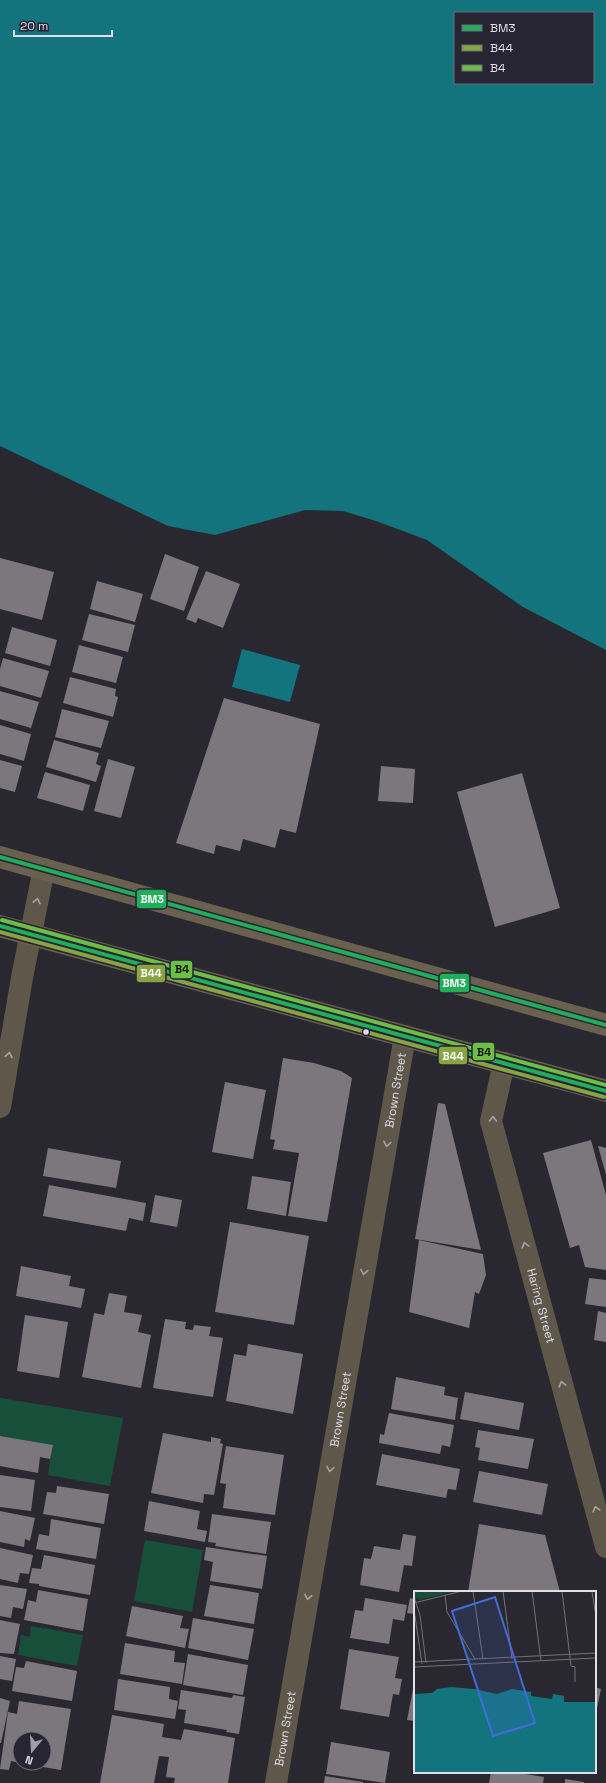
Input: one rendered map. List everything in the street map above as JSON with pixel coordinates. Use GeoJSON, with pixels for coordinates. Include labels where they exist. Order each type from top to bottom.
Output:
{"type":"FeatureCollection","features":[{"type":"Feature","properties":{"kind":"main road"},"geometry":{"type":"LineString","coordinates":[[0,857],[606,1025]]}},
{"type":"Feature","properties":{"kind":"main road"},"geometry":{"type":"LineString","coordinates":[[0,926],[606,1092]]}},
{"type":"Feature","properties":{"kind":"street"},"geometry":{"type":"LineString","coordinates":[[0,1107],[30,934],[44,869]]}},
{"type":"Feature","properties":{"kind":"street","name":"Brown Street"},"geometry":{"type":"LineString","coordinates":[[276,1783],[405,1036]]}},
{"type":"Feature","properties":{"kind":"street","name":"Haring Street"},"geometry":{"type":"LineString","coordinates":[[504,1064],[491,1121],[606,1547]]}},
{"type":"Feature","properties":{"kind":"green space"},"geometry":{"type":"Polygon","coordinates":[[[0,1398],[123,1418],[110,1486],[48,1475],[52,1445],[0,1436],[0,1398]]]}},
{"type":"Feature","properties":{"kind":"green space"},"geometry":{"type":"Polygon","coordinates":[[[145,1540],[203,1550],[192,1612],[134,1601],[145,1540]]]}},
{"type":"Feature","properties":{"kind":"green space"},"geometry":{"type":"Polygon","coordinates":[[[31,1626],[83,1635],[77,1666],[18,1655],[21,1635],[30,1637],[31,1626]]]}},
{"type":"Feature","properties":{"kind":"water"},"geometry":{"type":"Polygon","coordinates":[[[0,0],[606,0],[606,650],[523,607],[427,540],[376,521],[343,511],[305,510],[215,535],[168,526],[0,446],[0,0]]]}},
{"type":"Feature","properties":{"kind":"water"},"geometry":{"type":"Polygon","coordinates":[[[242,649],[300,665],[290,702],[232,687],[242,649]]]}},
{"type":"Feature","properties":{"kind":"building"},"geometry":{"type":"Polygon","coordinates":[[[165,554],[199,567],[184,611],[150,599],[165,554]]]}},
{"type":"Feature","properties":{"kind":"building"},"geometry":{"type":"Polygon","coordinates":[[[0,558],[54,572],[42,620],[0,609],[0,558]]]}},
{"type":"Feature","properties":{"kind":"building"},"geometry":{"type":"Polygon","coordinates":[[[206,571],[240,584],[223,628],[198,618],[196,623],[186,619],[206,571]]]}},
{"type":"Feature","properties":{"kind":"building"},"geometry":{"type":"Polygon","coordinates":[[[97,581],[143,594],[135,622],[90,609],[97,581]]]}},
{"type":"Feature","properties":{"kind":"building"},"geometry":{"type":"Polygon","coordinates":[[[89,614],[135,625],[128,652],[82,640],[89,614]]]}},
{"type":"Feature","properties":{"kind":"building"},"geometry":{"type":"Polygon","coordinates":[[[12,627],[57,640],[50,666],[5,653],[12,627]]]}},
{"type":"Feature","properties":{"kind":"building"},"geometry":{"type":"Polygon","coordinates":[[[79,645],[123,657],[116,683],[72,672],[79,645]]]}},
{"type":"Feature","properties":{"kind":"building"},"geometry":{"type":"Polygon","coordinates":[[[3,658],[49,671],[41,698],[0,686],[0,669],[3,658]]]}},
{"type":"Feature","properties":{"kind":"building"},"geometry":{"type":"Polygon","coordinates":[[[70,677],[116,689],[115,696],[118,697],[113,717],[63,703],[70,677]]]}},
{"type":"Feature","properties":{"kind":"building"},"geometry":{"type":"Polygon","coordinates":[[[0,691],[39,702],[31,728],[0,719],[0,691]]]}},
{"type":"Feature","properties":{"kind":"building"},"geometry":{"type":"Polygon","coordinates":[[[224,698],[320,724],[296,833],[280,829],[275,848],[243,839],[240,851],[216,845],[214,854],[176,843],[224,698]]]}},
{"type":"Feature","properties":{"kind":"building"},"geometry":{"type":"Polygon","coordinates":[[[62,709],[109,721],[101,748],[55,737],[62,709]]]}},
{"type":"Feature","properties":{"kind":"building"},"geometry":{"type":"Polygon","coordinates":[[[0,725],[31,734],[24,761],[0,754],[0,725]]]}},
{"type":"Feature","properties":{"kind":"building"},"geometry":{"type":"Polygon","coordinates":[[[54,740],[99,753],[96,764],[101,766],[96,782],[46,767],[54,740]]]}},
{"type":"Feature","properties":{"kind":"building"},"geometry":{"type":"Polygon","coordinates":[[[108,759],[135,767],[121,818],[94,811],[108,759]]]}},
{"type":"Feature","properties":{"kind":"building"},"geometry":{"type":"Polygon","coordinates":[[[0,760],[22,766],[15,792],[0,788],[0,760]]]}},
{"type":"Feature","properties":{"kind":"building"},"geometry":{"type":"Polygon","coordinates":[[[381,766],[415,769],[413,803],[378,801],[381,766]]]}},
{"type":"Feature","properties":{"kind":"building"},"geometry":{"type":"Polygon","coordinates":[[[45,772],[90,785],[83,811],[37,798],[45,772]]]}},
{"type":"Feature","properties":{"kind":"building"},"geometry":{"type":"Polygon","coordinates":[[[522,773],[560,908],[495,927],[457,792],[522,773]]]}},
{"type":"Feature","properties":{"kind":"building"},"geometry":{"type":"Polygon","coordinates":[[[283,1058],[314,1063],[341,1071],[352,1078],[327,1222],[288,1216],[299,1153],[273,1149],[275,1140],[270,1139],[283,1058]]]}},
{"type":"Feature","properties":{"kind":"building"},"geometry":{"type":"Polygon","coordinates":[[[225,1082],[266,1090],[253,1159],[212,1152],[225,1082]]]}},
{"type":"Feature","properties":{"kind":"building"},"geometry":{"type":"Polygon","coordinates":[[[438,1103],[445,1104],[481,1250],[415,1239],[438,1103]]]}},
{"type":"Feature","properties":{"kind":"building"},"geometry":{"type":"Polygon","coordinates":[[[591,1140],[606,1195],[606,1270],[585,1267],[579,1245],[570,1248],[543,1153],[591,1140]]]}},
{"type":"Feature","properties":{"kind":"building"},"geometry":{"type":"Polygon","coordinates":[[[598,1146],[606,1148],[606,1175],[598,1146]]]}},
{"type":"Feature","properties":{"kind":"building"},"geometry":{"type":"Polygon","coordinates":[[[48,1148],[121,1161],[116,1188],[43,1176],[48,1148]]]}},
{"type":"Feature","properties":{"kind":"building"},"geometry":{"type":"Polygon","coordinates":[[[252,1176],[291,1182],[286,1216],[247,1209],[252,1176]]]}},
{"type":"Feature","properties":{"kind":"building"},"geometry":{"type":"Polygon","coordinates":[[[49,1185],[146,1203],[143,1221],[129,1218],[126,1231],[43,1216],[49,1185]]]}},
{"type":"Feature","properties":{"kind":"building"},"geometry":{"type":"Polygon","coordinates":[[[155,1195],[182,1200],[177,1227],[150,1222],[155,1195]]]}},
{"type":"Feature","properties":{"kind":"building"},"geometry":{"type":"Polygon","coordinates":[[[230,1222],[309,1236],[294,1325],[215,1312],[230,1222]]]}},
{"type":"Feature","properties":{"kind":"building"},"geometry":{"type":"Polygon","coordinates":[[[419,1240],[483,1254],[486,1275],[479,1294],[475,1292],[469,1328],[409,1312],[419,1240]]]}},
{"type":"Feature","properties":{"kind":"building"},"geometry":{"type":"Polygon","coordinates":[[[21,1266],[71,1276],[69,1286],[85,1289],[81,1308],[16,1296],[21,1266]]]}},
{"type":"Feature","properties":{"kind":"building"},"geometry":{"type":"Polygon","coordinates":[[[589,1278],[606,1280],[606,1307],[585,1304],[589,1278]]]}},
{"type":"Feature","properties":{"kind":"building"},"geometry":{"type":"Polygon","coordinates":[[[109,1293],[127,1296],[124,1312],[142,1315],[138,1332],[151,1335],[141,1388],[82,1377],[94,1313],[104,1315],[109,1293]]]}},
{"type":"Feature","properties":{"kind":"building"},"geometry":{"type":"Polygon","coordinates":[[[598,1311],[606,1313],[606,1342],[594,1340],[598,1311]]]}},
{"type":"Feature","properties":{"kind":"building"},"geometry":{"type":"Polygon","coordinates":[[[25,1315],[68,1322],[59,1378],[17,1371],[25,1315]]]}},
{"type":"Feature","properties":{"kind":"building"},"geometry":{"type":"Polygon","coordinates":[[[165,1319],[186,1322],[185,1329],[193,1330],[194,1325],[211,1327],[209,1336],[223,1338],[213,1397],[153,1388],[165,1319]]]}},
{"type":"Feature","properties":{"kind":"building"},"geometry":{"type":"Polygon","coordinates":[[[248,1344],[303,1354],[293,1414],[226,1401],[234,1354],[246,1356],[248,1344]]]}},
{"type":"Feature","properties":{"kind":"building"},"geometry":{"type":"Polygon","coordinates":[[[396,1377],[445,1387],[444,1395],[458,1398],[455,1420],[391,1409],[396,1377]]]}},
{"type":"Feature","properties":{"kind":"building"},"geometry":{"type":"Polygon","coordinates":[[[465,1392],[524,1403],[519,1430],[460,1419],[465,1392]]]}},
{"type":"Feature","properties":{"kind":"building"},"geometry":{"type":"Polygon","coordinates":[[[389,1413],[454,1425],[450,1447],[442,1445],[440,1454],[379,1443],[380,1434],[384,1435],[389,1413]]]}},
{"type":"Feature","properties":{"kind":"building"},"geometry":{"type":"Polygon","coordinates":[[[478,1430],[534,1439],[528,1469],[478,1460],[480,1448],[475,1447],[478,1430]]]}},
{"type":"Feature","properties":{"kind":"building"},"geometry":{"type":"Polygon","coordinates":[[[163,1433],[211,1442],[211,1437],[221,1439],[220,1443],[223,1444],[214,1495],[204,1494],[203,1503],[151,1493],[163,1433]]]}},
{"type":"Feature","properties":{"kind":"building"},"geometry":{"type":"Polygon","coordinates":[[[0,1436],[53,1445],[50,1459],[40,1457],[38,1473],[0,1466],[0,1436]]]}},
{"type":"Feature","properties":{"kind":"building"},"geometry":{"type":"Polygon","coordinates":[[[226,1446],[284,1455],[275,1515],[223,1508],[226,1484],[220,1483],[226,1446]]]}},
{"type":"Feature","properties":{"kind":"building"},"geometry":{"type":"Polygon","coordinates":[[[382,1454],[460,1469],[456,1490],[448,1489],[446,1498],[376,1485],[382,1454]]]}},
{"type":"Feature","properties":{"kind":"building"},"geometry":{"type":"Polygon","coordinates":[[[479,1471],[548,1484],[542,1515],[473,1502],[479,1471]]]}},
{"type":"Feature","properties":{"kind":"building"},"geometry":{"type":"Polygon","coordinates":[[[0,1475],[35,1480],[31,1511],[0,1507],[0,1475]]]}},
{"type":"Feature","properties":{"kind":"building"},"geometry":{"type":"Polygon","coordinates":[[[57,1486],[109,1494],[104,1524],[43,1514],[47,1492],[56,1493],[57,1486]]]}},
{"type":"Feature","properties":{"kind":"building"},"geometry":{"type":"Polygon","coordinates":[[[149,1501],[200,1511],[197,1529],[207,1531],[205,1542],[144,1531],[149,1501]]]}},
{"type":"Feature","properties":{"kind":"building"},"geometry":{"type":"Polygon","coordinates":[[[0,1511],[35,1518],[30,1541],[25,1539],[24,1547],[0,1542],[0,1511]]]}},
{"type":"Feature","properties":{"kind":"building"},"geometry":{"type":"Polygon","coordinates":[[[212,1514],[271,1522],[266,1554],[215,1546],[216,1543],[208,1542],[212,1514]]]}},
{"type":"Feature","properties":{"kind":"building"},"geometry":{"type":"Polygon","coordinates":[[[51,1519],[101,1528],[96,1559],[36,1549],[39,1534],[49,1536],[51,1519]]]}},
{"type":"Feature","properties":{"kind":"building"},"geometry":{"type":"Polygon","coordinates":[[[479,1524],[545,1535],[560,1591],[468,1591],[479,1524]]]}},
{"type":"Feature","properties":{"kind":"building"},"geometry":{"type":"Polygon","coordinates":[[[403,1534],[416,1536],[412,1566],[404,1565],[399,1592],[360,1585],[364,1558],[371,1559],[374,1546],[400,1550],[403,1534]]]}},
{"type":"Feature","properties":{"kind":"building"},"geometry":{"type":"Polygon","coordinates":[[[206,1547],[267,1556],[262,1589],[210,1581],[213,1562],[204,1560],[206,1547]]]}},
{"type":"Feature","properties":{"kind":"building"},"geometry":{"type":"Polygon","coordinates":[[[0,1548],[33,1555],[29,1574],[20,1573],[18,1583],[0,1579],[0,1548]]]}},
{"type":"Feature","properties":{"kind":"building"},"geometry":{"type":"Polygon","coordinates":[[[44,1555],[95,1565],[90,1595],[29,1583],[32,1568],[41,1569],[44,1555]]]}},
{"type":"Feature","properties":{"kind":"building"},"geometry":{"type":"Polygon","coordinates":[[[0,1585],[27,1589],[23,1609],[13,1607],[11,1618],[0,1616],[0,1585]]]}},
{"type":"Feature","properties":{"kind":"building"},"geometry":{"type":"Polygon","coordinates":[[[210,1585],[259,1593],[254,1624],[204,1616],[210,1585]]]}},
{"type":"Feature","properties":{"kind":"building"},"geometry":{"type":"Polygon","coordinates":[[[38,1590],[88,1599],[83,1631],[24,1620],[28,1600],[36,1602],[38,1590]]]}},
{"type":"Feature","properties":{"kind":"building"},"geometry":{"type":"Polygon","coordinates":[[[365,1598],[407,1605],[404,1621],[393,1619],[389,1644],[350,1638],[355,1610],[363,1611],[365,1598]]]}},
{"type":"Feature","properties":{"kind":"building"},"geometry":{"type":"Polygon","coordinates":[[[410,1598],[414,1599],[414,1614],[407,1613],[410,1598]]]}},
{"type":"Feature","properties":{"kind":"building"},"geometry":{"type":"Polygon","coordinates":[[[132,1606],[183,1616],[180,1628],[189,1629],[185,1648],[126,1636],[132,1606]]]}},
{"type":"Feature","properties":{"kind":"building"},"geometry":{"type":"Polygon","coordinates":[[[193,1618],[254,1629],[248,1660],[188,1648],[193,1618]]]}},
{"type":"Feature","properties":{"kind":"building"},"geometry":{"type":"Polygon","coordinates":[[[0,1620],[20,1624],[14,1654],[0,1653],[0,1620]]]}},
{"type":"Feature","properties":{"kind":"building"},"geometry":{"type":"Polygon","coordinates":[[[125,1643],[175,1651],[174,1662],[185,1663],[182,1684],[120,1674],[125,1643]]]}},
{"type":"Feature","properties":{"kind":"building"},"geometry":{"type":"Polygon","coordinates":[[[349,1649],[399,1657],[395,1678],[402,1679],[399,1695],[393,1694],[389,1717],[340,1709],[349,1649]]]}},
{"type":"Feature","properties":{"kind":"building"},"geometry":{"type":"Polygon","coordinates":[[[188,1654],[248,1665],[243,1695],[183,1685],[188,1654]]]}},
{"type":"Feature","properties":{"kind":"building"},"geometry":{"type":"Polygon","coordinates":[[[0,1656],[16,1659],[12,1681],[0,1679],[0,1656]]]}},
{"type":"Feature","properties":{"kind":"building"},"geometry":{"type":"Polygon","coordinates":[[[26,1661],[77,1671],[72,1701],[12,1691],[16,1667],[24,1668],[26,1661]]]}},
{"type":"Feature","properties":{"kind":"building"},"geometry":{"type":"Polygon","coordinates":[[[118,1679],[170,1687],[169,1699],[178,1701],[175,1719],[114,1710],[118,1679]]]}},
{"type":"Feature","properties":{"kind":"building"},"geometry":{"type":"Polygon","coordinates":[[[596,1687],[601,1689],[596,1713],[596,1687]]]}},
{"type":"Feature","properties":{"kind":"building"},"geometry":{"type":"Polygon","coordinates":[[[413,1689],[414,1689],[414,1721],[407,1720],[413,1689]]]}},
{"type":"Feature","properties":{"kind":"building"},"geometry":{"type":"Polygon","coordinates":[[[181,1690],[232,1698],[233,1695],[245,1697],[239,1734],[226,1732],[227,1730],[184,1723],[186,1710],[178,1709],[181,1690]]]}},
{"type":"Feature","properties":{"kind":"building"},"geometry":{"type":"Polygon","coordinates":[[[0,1698],[10,1701],[1,1743],[0,1743],[0,1698]]]}},
{"type":"Feature","properties":{"kind":"building"},"geometry":{"type":"Polygon","coordinates":[[[19,1701],[71,1709],[61,1770],[52,1768],[52,1731],[12,1731],[12,1761],[9,1770],[0,1769],[8,1712],[17,1714],[19,1701]]]}},
{"type":"Feature","properties":{"kind":"building"},"geometry":{"type":"Polygon","coordinates":[[[112,1715],[164,1724],[162,1737],[181,1740],[184,1729],[235,1738],[228,1783],[174,1783],[175,1778],[166,1777],[169,1757],[159,1756],[154,1783],[100,1783],[112,1715]]]}},
{"type":"Feature","properties":{"kind":"building"},"geometry":{"type":"Polygon","coordinates":[[[331,1742],[390,1752],[385,1783],[326,1774],[331,1742]]]}},
{"type":"Feature","properties":{"kind":"building"},"geometry":{"type":"Polygon","coordinates":[[[491,1773],[519,1773],[544,1777],[543,1783],[489,1783],[491,1773]]]}},
{"type":"Feature","properties":{"kind":"building"},"geometry":{"type":"Polygon","coordinates":[[[325,1776],[363,1782],[363,1783],[324,1783],[325,1776]]]}},
{"type":"Feature","properties":{"kind":"building"},"geometry":{"type":"Polygon","coordinates":[[[565,1779],[584,1782],[584,1783],[565,1783],[565,1779]]]}},
{"type":"Feature","properties":{"kind":"transit line","name":"BM3"},"geometry":{"type":"LineString","coordinates":[[0,857],[606,1025]]}},
{"type":"Feature","properties":{"kind":"transit line","name":"B4"},"geometry":{"type":"LineString","coordinates":[[2,920],[606,1085]]}},
{"type":"Feature","properties":{"kind":"transit line","name":"BM3"},"geometry":{"type":"LineString","coordinates":[[0,926],[606,1091]]}},
{"type":"Feature","properties":{"kind":"transit line","name":"B44"},"geometry":{"type":"LineString","coordinates":[[0,932],[604,1097]]}}]}
